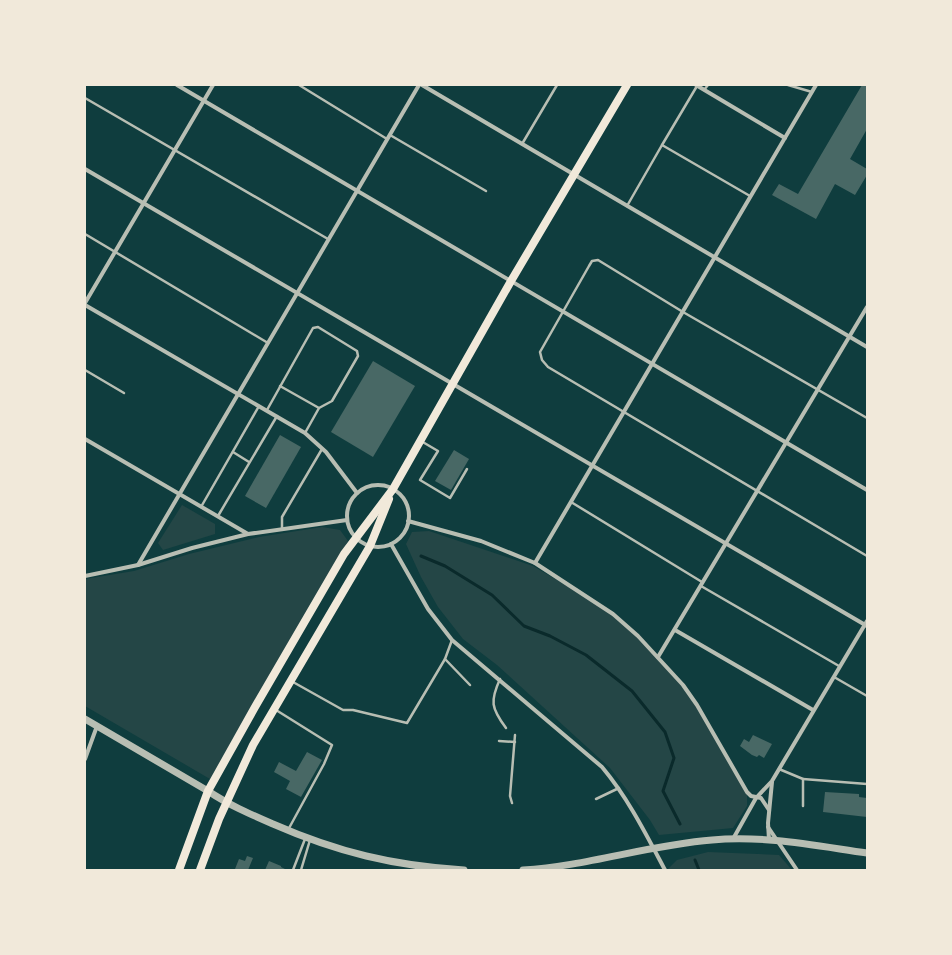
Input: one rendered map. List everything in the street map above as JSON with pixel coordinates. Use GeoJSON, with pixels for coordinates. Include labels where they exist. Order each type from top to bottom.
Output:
{"type":"FeatureCollection","features":[{"type":"Feature","properties":{"kind":"main road"},"geometry":{"type":"LineString","coordinates":[[200,870],[219,819],[253,745],[370,546],[393,489],[452,384],[627,85]]}},
{"type":"Feature","properties":{"kind":"main road"},"geometry":{"type":"LineString","coordinates":[[179,870],[208,791],[340,560],[393,489]]}},
{"type":"Feature","properties":{"kind":"street"},"geometry":{"type":"LineString","coordinates":[[177,85],[867,490]]}},
{"type":"Feature","properties":{"kind":"street"},"geometry":{"type":"LineString","coordinates":[[213,85],[85,304],[305,433],[322,448],[357,493]]}},
{"type":"Feature","properties":{"kind":"street"},"geometry":{"type":"LineString","coordinates":[[138,565],[420,85],[867,347]]}},
{"type":"Feature","properties":{"kind":"street"},"geometry":{"type":"LineString","coordinates":[[696,85],[785,138]]}},
{"type":"Feature","properties":{"kind":"street"},"geometry":{"type":"LineString","coordinates":[[535,563],[816,85]]}},
{"type":"Feature","properties":{"kind":"street"},"geometry":{"type":"LineString","coordinates":[[85,169],[592,466],[866,624],[839,666],[780,769],[772,781],[756,798],[733,839]]}},
{"type":"Feature","properties":{"kind":"street"},"geometry":{"type":"LineString","coordinates":[[658,657],[867,307]]}},
{"type":"Feature","properties":{"kind":"street"},"geometry":{"type":"LineString","coordinates":[[85,439],[248,534]]}},
{"type":"Feature","properties":{"kind":"street"},"geometry":{"type":"LineString","coordinates":[[384,486],[393,489],[405,503],[408,520],[402,534],[391,544],[370,546],[356,537],[350,529],[347,520],[349,506],[357,493],[365,488],[384,486]]}},
{"type":"Feature","properties":{"kind":"street"},"geometry":{"type":"LineString","coordinates":[[85,576],[138,565],[192,548],[248,534],[347,520]]}},
{"type":"Feature","properties":{"kind":"street"},"geometry":{"type":"LineString","coordinates":[[408,520],[481,541],[535,563],[613,614],[638,636],[682,685],[697,705],[747,792],[756,798],[761,798],[769,810]]}},
{"type":"Feature","properties":{"kind":"street"},"geometry":{"type":"LineString","coordinates":[[391,544],[428,609],[452,640],[594,759],[619,788],[665,870]]}},
{"type":"Feature","properties":{"kind":"street"},"geometry":{"type":"LineString","coordinates":[[675,630],[813,710]]}},
{"type":"Feature","properties":{"kind":"street"},"geometry":{"type":"LineString","coordinates":[[85,719],[208,791],[227,804],[308,839],[374,859],[448,870],[464,870]]}},
{"type":"Feature","properties":{"kind":"street"},"geometry":{"type":"LineString","coordinates":[[85,759],[97,726]]}},
{"type":"Feature","properties":{"kind":"street"},"geometry":{"type":"LineString","coordinates":[[772,781],[768,827],[773,841],[797,870]]}},
{"type":"Feature","properties":{"kind":"street"},"geometry":{"type":"LineString","coordinates":[[768,827],[773,841]]}},
{"type":"Feature","properties":{"kind":"street"},"geometry":{"type":"LineString","coordinates":[[523,870],[573,864],[697,841],[733,839],[773,841],[867,853]]}},
{"type":"Feature","properties":{"kind":"lane"},"geometry":{"type":"LineString","coordinates":[[299,85],[486,191]]}},
{"type":"Feature","properties":{"kind":"lane"},"geometry":{"type":"LineString","coordinates":[[522,144],[557,85]]}},
{"type":"Feature","properties":{"kind":"lane"},"geometry":{"type":"LineString","coordinates":[[627,206],[696,85]]}},
{"type":"Feature","properties":{"kind":"lane"},"geometry":{"type":"LineString","coordinates":[[704,90],[708,85]]}},
{"type":"Feature","properties":{"kind":"lane"},"geometry":{"type":"LineString","coordinates":[[788,85],[812,92]]}},
{"type":"Feature","properties":{"kind":"lane"},"geometry":{"type":"LineString","coordinates":[[85,98],[329,240]]}},
{"type":"Feature","properties":{"kind":"lane"},"geometry":{"type":"LineString","coordinates":[[662,145],[751,196]]}},
{"type":"Feature","properties":{"kind":"lane"},"geometry":{"type":"LineString","coordinates":[[85,234],[268,342]]}},
{"type":"Feature","properties":{"kind":"lane"},"geometry":{"type":"LineString","coordinates":[[867,418],[683,312],[598,260],[592,261],[540,352],[542,360],[548,367],[867,556]]}},
{"type":"Feature","properties":{"kind":"lane"},"geometry":{"type":"LineString","coordinates":[[267,410],[313,328],[318,327],[357,351],[358,356],[332,401],[319,408],[305,433]]}},
{"type":"Feature","properties":{"kind":"lane"},"geometry":{"type":"LineString","coordinates":[[85,370],[124,393]]}},
{"type":"Feature","properties":{"kind":"lane"},"geometry":{"type":"LineString","coordinates":[[280,386],[319,408]]}},
{"type":"Feature","properties":{"kind":"lane"},"geometry":{"type":"LineString","coordinates":[[201,507],[259,406]]}},
{"type":"Feature","properties":{"kind":"lane"},"geometry":{"type":"LineString","coordinates":[[218,517],[276,416]]}},
{"type":"Feature","properties":{"kind":"lane"},"geometry":{"type":"LineString","coordinates":[[421,440],[438,450],[420,480],[450,498],[467,469]]}},
{"type":"Feature","properties":{"kind":"lane"},"geometry":{"type":"LineString","coordinates":[[282,530],[282,517],[322,448]]}},
{"type":"Feature","properties":{"kind":"lane"},"geometry":{"type":"LineString","coordinates":[[233,452],[249,462]]}},
{"type":"Feature","properties":{"kind":"lane"},"geometry":{"type":"LineString","coordinates":[[571,502],[702,584],[839,666]]}},
{"type":"Feature","properties":{"kind":"lane"},"geometry":{"type":"LineString","coordinates":[[291,680],[343,710],[353,710],[407,723],[445,659],[452,640]]}},
{"type":"Feature","properties":{"kind":"lane"},"geometry":{"type":"LineString","coordinates":[[445,659],[470,685]]}},
{"type":"Feature","properties":{"kind":"lane"},"geometry":{"type":"LineString","coordinates":[[834,677],[867,696]]}},
{"type":"Feature","properties":{"kind":"lane"},"geometry":{"type":"LineString","coordinates":[[500,679],[492,695],[492,704],[499,720],[506,728]]}},
{"type":"Feature","properties":{"kind":"lane"},"geometry":{"type":"LineString","coordinates":[[274,708],[332,745],[324,764],[288,831]]}},
{"type":"Feature","properties":{"kind":"lane"},"geometry":{"type":"LineString","coordinates":[[512,803],[510,796],[516,735]]}},
{"type":"Feature","properties":{"kind":"lane"},"geometry":{"type":"LineString","coordinates":[[499,741],[515,742]]}},
{"type":"Feature","properties":{"kind":"lane"},"geometry":{"type":"LineString","coordinates":[[780,769],[803,779],[867,784]]}},
{"type":"Feature","properties":{"kind":"lane"},"geometry":{"type":"LineString","coordinates":[[803,779],[803,806]]}},
{"type":"Feature","properties":{"kind":"lane"},"geometry":{"type":"LineString","coordinates":[[596,799],[619,788]]}},
{"type":"Feature","properties":{"kind":"lane"},"geometry":{"type":"LineString","coordinates":[[293,870],[308,839]]}},
{"type":"Feature","properties":{"kind":"lane"},"geometry":{"type":"LineString","coordinates":[[300,870],[308,839]]}},
{"type":"Feature","properties":{"kind":"shaded area"},"geometry":{"type":"Polygon","coordinates":[[[182,505],[215,524],[215,534],[163,550],[158,543],[182,505]]]}},
{"type":"Feature","properties":{"kind":"shaded area"},"geometry":{"type":"Polygon","coordinates":[[[322,527],[340,530],[348,541],[210,779],[85,706],[85,579],[134,571],[189,554],[259,537],[322,527]]]}},
{"type":"Feature","properties":{"kind":"shaded area"},"geometry":{"type":"Polygon","coordinates":[[[429,531],[533,566],[593,601],[628,627],[677,678],[706,721],[747,792],[747,806],[733,828],[659,835],[650,820],[610,768],[497,665],[463,639],[438,607],[421,577],[406,544],[412,532],[429,531]]]}},
{"type":"Feature","properties":{"kind":"shaded area"},"geometry":{"type":"Polygon","coordinates":[[[708,852],[779,855],[792,870],[667,870],[677,860],[708,852]]]}},
{"type":"Feature","properties":{"kind":"building"},"geometry":{"type":"Polygon","coordinates":[[[862,85],[867,85],[867,129],[850,159],[867,169],[867,175],[855,195],[835,184],[816,219],[772,195],[779,184],[798,194],[862,85]]]}},
{"type":"Feature","properties":{"kind":"building"},"geometry":{"type":"Polygon","coordinates":[[[373,361],[415,386],[373,457],[331,432],[373,361]]]}},
{"type":"Feature","properties":{"kind":"building"},"geometry":{"type":"Polygon","coordinates":[[[280,435],[301,447],[266,508],[245,496],[280,435]]]}},
{"type":"Feature","properties":{"kind":"building"},"geometry":{"type":"Polygon","coordinates":[[[454,450],[469,459],[451,490],[435,481],[454,450]]]}},
{"type":"Feature","properties":{"kind":"building"},"geometry":{"type":"Polygon","coordinates":[[[753,735],[772,744],[764,758],[759,755],[757,757],[752,755],[740,746],[744,739],[749,742],[753,735]]]}},
{"type":"Feature","properties":{"kind":"building"},"geometry":{"type":"Polygon","coordinates":[[[307,752],[322,760],[301,797],[286,789],[290,781],[274,772],[279,762],[296,771],[307,752]]]}},
{"type":"Feature","properties":{"kind":"building"},"geometry":{"type":"Polygon","coordinates":[[[825,792],[859,794],[859,797],[867,798],[867,817],[823,812],[825,792]]]}},
{"type":"Feature","properties":{"kind":"building"},"geometry":{"type":"Polygon","coordinates":[[[247,856],[253,858],[248,870],[235,869],[239,859],[245,861],[247,856]]]}},
{"type":"Feature","properties":{"kind":"building"},"geometry":{"type":"Polygon","coordinates":[[[269,861],[281,866],[287,870],[265,870],[269,861]]]}},
{"type":"Feature","properties":{"kind":"waterway"},"geometry":{"type":"LineString","coordinates":[[421,556],[445,566],[492,595],[524,626],[550,636],[586,655],[632,691],[665,732],[674,758],[663,791],[680,824]]}},
{"type":"Feature","properties":{"kind":"waterway"},"geometry":{"type":"LineString","coordinates":[[695,860],[699,870]]}}]}
